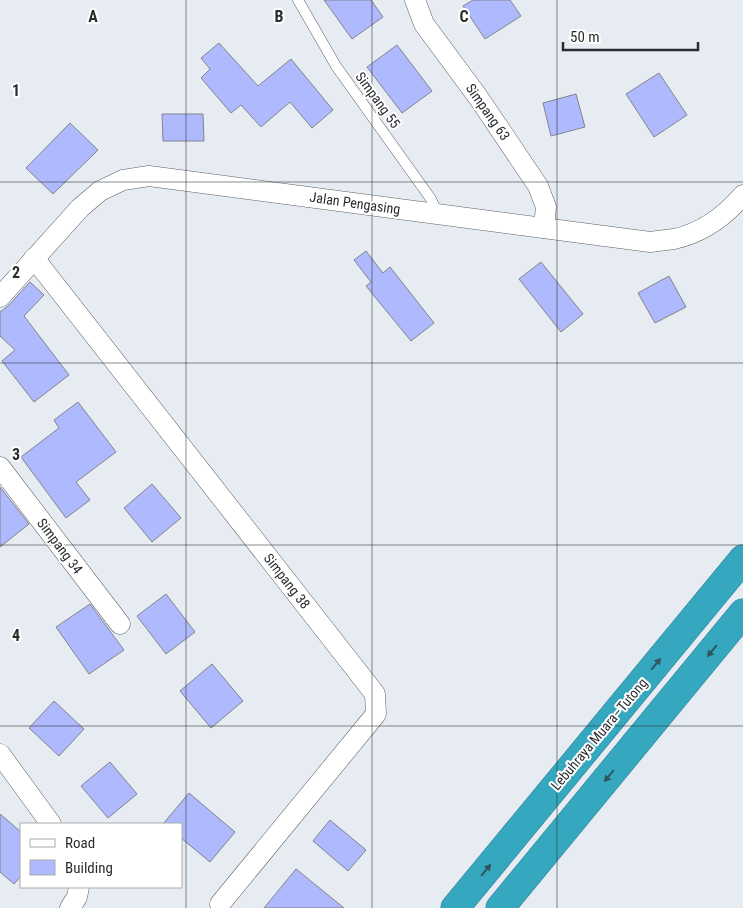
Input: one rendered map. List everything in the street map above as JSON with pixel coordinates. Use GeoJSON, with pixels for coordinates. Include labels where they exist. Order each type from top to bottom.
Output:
{"type":"FeatureCollection","features":[{"type":"Feature","properties":{"kind":"highway","name":"Lebuhraya Muara–Tutong"},"geometry":{"type":"LineString","coordinates":[[455,908],[743,559]]}},
{"type":"Feature","properties":{"kind":"highway"},"geometry":{"type":"LineString","coordinates":[[500,908],[743,613]]}},
{"type":"Feature","properties":{"kind":"street","name":"Simpang 63"},"geometry":{"type":"LineString","coordinates":[[415,0],[424,24],[478,97],[538,186],[546,207],[544,228]]}},
{"type":"Feature","properties":{"kind":"street","name":"Jalan Pengasing"},"geometry":{"type":"LineString","coordinates":[[0,297],[80,208],[100,191],[123,180],[149,176],[650,242],[674,239],[696,232],[717,220],[743,195]]}},
{"type":"Feature","properties":{"kind":"street","name":"Simpang 38"},"geometry":{"type":"LineString","coordinates":[[34,258],[375,694],[376,714],[220,904]]}},
{"type":"Feature","properties":{"kind":"street","name":"Simpang 34"},"geometry":{"type":"LineString","coordinates":[[0,467],[120,624]]}},
{"type":"Feature","properties":{"kind":"street"},"geometry":{"type":"LineString","coordinates":[[0,754],[49,823]]}},
{"type":"Feature","properties":{"kind":"street"},"geometry":{"type":"LineString","coordinates":[[70,908],[77,898],[80,888]]}},
{"type":"Feature","properties":{"kind":"lane","name":"Simpang 55"},"geometry":{"type":"LineString","coordinates":[[298,0],[336,66],[431,199],[438,214]]}},
{"type":"Feature","properties":{"kind":"building"},"geometry":{"type":"Polygon","coordinates":[[[324,0],[371,0],[383,17],[352,39],[324,0]]]}},
{"type":"Feature","properties":{"kind":"building"},"geometry":{"type":"Polygon","coordinates":[[[473,0],[510,0],[521,16],[485,39],[463,6],[473,0]]]}},
{"type":"Feature","properties":{"kind":"building"},"geometry":{"type":"Polygon","coordinates":[[[219,43],[258,86],[291,59],[333,110],[312,128],[290,102],[261,127],[241,105],[231,113],[201,78],[210,69],[201,58],[219,43]]]}},
{"type":"Feature","properties":{"kind":"building"},"geometry":{"type":"Polygon","coordinates":[[[397,45],[432,91],[402,113],[367,67],[397,45]]]}},
{"type":"Feature","properties":{"kind":"building"},"geometry":{"type":"Polygon","coordinates":[[[659,73],[687,115],[654,137],[626,94],[659,73]]]}},
{"type":"Feature","properties":{"kind":"building"},"geometry":{"type":"Polygon","coordinates":[[[576,94],[585,127],[551,136],[543,103],[576,94]]]}},
{"type":"Feature","properties":{"kind":"building"},"geometry":{"type":"Polygon","coordinates":[[[162,114],[203,114],[204,141],[163,141],[162,114]]]}},
{"type":"Feature","properties":{"kind":"building"},"geometry":{"type":"Polygon","coordinates":[[[70,123],[98,150],[53,194],[26,168],[70,123]]]}},
{"type":"Feature","properties":{"kind":"building"},"geometry":{"type":"Polygon","coordinates":[[[366,251],[383,273],[390,267],[434,323],[411,341],[366,286],[371,282],[354,260],[366,251]]]}},
{"type":"Feature","properties":{"kind":"building"},"geometry":{"type":"Polygon","coordinates":[[[541,262],[583,314],[561,332],[519,279],[541,262]]]}},
{"type":"Feature","properties":{"kind":"building"},"geometry":{"type":"Polygon","coordinates":[[[669,276],[686,307],[655,323],[638,293],[669,276]]]}},
{"type":"Feature","properties":{"kind":"building"},"geometry":{"type":"Polygon","coordinates":[[[30,282],[44,295],[24,316],[69,375],[34,402],[2,361],[15,350],[0,336],[0,312],[30,282]]]}},
{"type":"Feature","properties":{"kind":"building"},"geometry":{"type":"Polygon","coordinates":[[[78,402],[116,452],[76,482],[90,500],[66,518],[21,457],[59,428],[54,420],[78,402]]]}},
{"type":"Feature","properties":{"kind":"building"},"geometry":{"type":"Polygon","coordinates":[[[152,484],[181,518],[152,542],[124,508],[152,484]]]}},
{"type":"Feature","properties":{"kind":"building"},"geometry":{"type":"Polygon","coordinates":[[[0,487],[29,524],[0,547],[0,487]]]}},
{"type":"Feature","properties":{"kind":"building"},"geometry":{"type":"Polygon","coordinates":[[[166,594],[195,632],[166,654],[137,616],[166,594]]]}},
{"type":"Feature","properties":{"kind":"building"},"geometry":{"type":"Polygon","coordinates":[[[90,604],[124,650],[89,674],[56,627],[90,604]]]}},
{"type":"Feature","properties":{"kind":"building"},"geometry":{"type":"Polygon","coordinates":[[[212,664],[243,701],[211,728],[180,691],[212,664]]]}},
{"type":"Feature","properties":{"kind":"building"},"geometry":{"type":"Polygon","coordinates":[[[54,701],[84,729],[59,756],[29,728],[54,701]]]}},
{"type":"Feature","properties":{"kind":"building"},"geometry":{"type":"Polygon","coordinates":[[[110,762],[137,794],[108,818],[81,786],[110,762]]]}},
{"type":"Feature","properties":{"kind":"building"},"geometry":{"type":"Polygon","coordinates":[[[189,793],[235,832],[210,862],[182,839],[182,823],[164,823],[189,793]]]}},
{"type":"Feature","properties":{"kind":"building"},"geometry":{"type":"Polygon","coordinates":[[[0,814],[20,831],[20,877],[14,884],[0,872],[0,814]]]}},
{"type":"Feature","properties":{"kind":"building"},"geometry":{"type":"Polygon","coordinates":[[[330,820],[366,850],[348,871],[313,841],[330,820]]]}},
{"type":"Feature","properties":{"kind":"building"},"geometry":{"type":"Polygon","coordinates":[[[296,869],[344,908],[264,908],[296,869]]]}}]}
